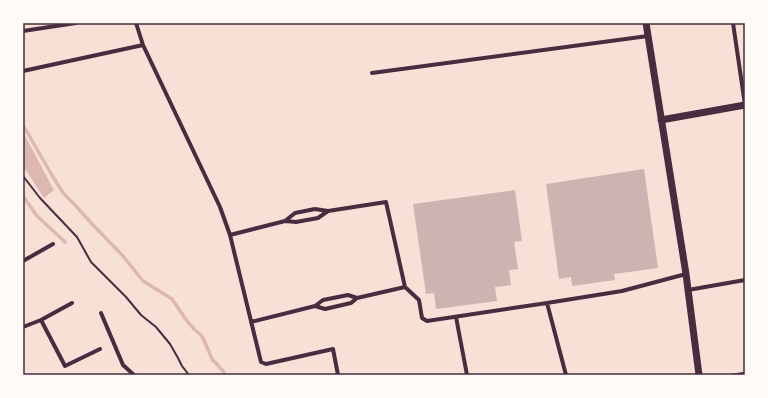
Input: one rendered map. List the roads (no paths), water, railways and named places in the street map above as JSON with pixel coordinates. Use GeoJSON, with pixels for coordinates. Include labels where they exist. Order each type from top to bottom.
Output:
{"type":"FeatureCollection","features":[{"type":"Feature","properties":{"kind":"street"},"geometry":{"type":"LineString","coordinates":[[23,31],[76,23]]}},
{"type":"Feature","properties":{"kind":"street"},"geometry":{"type":"LineString","coordinates":[[136,23],[143,45],[220,207],[230,235],[261,362],[266,364],[333,349],[338,375]]}},
{"type":"Feature","properties":{"kind":"street"},"geometry":{"type":"LineString","coordinates":[[646,23],[686,274],[699,375]]}},
{"type":"Feature","properties":{"kind":"street"},"geometry":{"type":"LineString","coordinates":[[661,120],[745,105],[733,23]]}},
{"type":"Feature","properties":{"kind":"street"},"geometry":{"type":"LineString","coordinates":[[372,73],[648,36]]}},
{"type":"Feature","properties":{"kind":"street"},"geometry":{"type":"LineString","coordinates":[[23,71],[143,45]]}},
{"type":"Feature","properties":{"kind":"street"},"geometry":{"type":"LineString","coordinates":[[285,221],[295,213],[315,209],[328,211],[386,202],[405,287],[419,300],[422,318],[427,321],[622,290],[686,274]]}},
{"type":"Feature","properties":{"kind":"street"},"geometry":{"type":"LineString","coordinates":[[230,235],[285,221],[296,222],[318,218],[328,211]]}},
{"type":"Feature","properties":{"kind":"street"},"geometry":{"type":"LineString","coordinates":[[23,261],[53,244]]}},
{"type":"Feature","properties":{"kind":"street"},"geometry":{"type":"LineString","coordinates":[[688,290],[745,280]]}},
{"type":"Feature","properties":{"kind":"street"},"geometry":{"type":"LineString","coordinates":[[315,306],[325,308],[351,303],[357,298],[405,287]]}},
{"type":"Feature","properties":{"kind":"street"},"geometry":{"type":"LineString","coordinates":[[251,322],[315,306],[323,300],[348,295],[357,298]]}},
{"type":"Feature","properties":{"kind":"street"},"geometry":{"type":"LineString","coordinates":[[23,327],[41,320],[72,303]]}},
{"type":"Feature","properties":{"kind":"street"},"geometry":{"type":"LineString","coordinates":[[547,303],[566,375]]}},
{"type":"Feature","properties":{"kind":"street"},"geometry":{"type":"LineString","coordinates":[[101,313],[123,365],[134,375]]}},
{"type":"Feature","properties":{"kind":"street"},"geometry":{"type":"LineString","coordinates":[[456,317],[467,375]]}},
{"type":"Feature","properties":{"kind":"street"},"geometry":{"type":"LineString","coordinates":[[41,320],[65,366],[100,349]]}},
{"type":"Feature","properties":{"kind":"lane"},"geometry":{"type":"LineString","coordinates":[[732,375],[745,373]]}},
{"type":"Feature","properties":{"kind":"waterway"},"geometry":{"type":"LineString","coordinates":[[23,125],[64,194],[123,256],[143,281],[172,299],[187,321],[201,335],[212,359],[225,375]]}},
{"type":"Feature","properties":{"kind":"waterway"},"geometry":{"type":"LineString","coordinates":[[23,196],[37,216],[65,242]]}}]}
